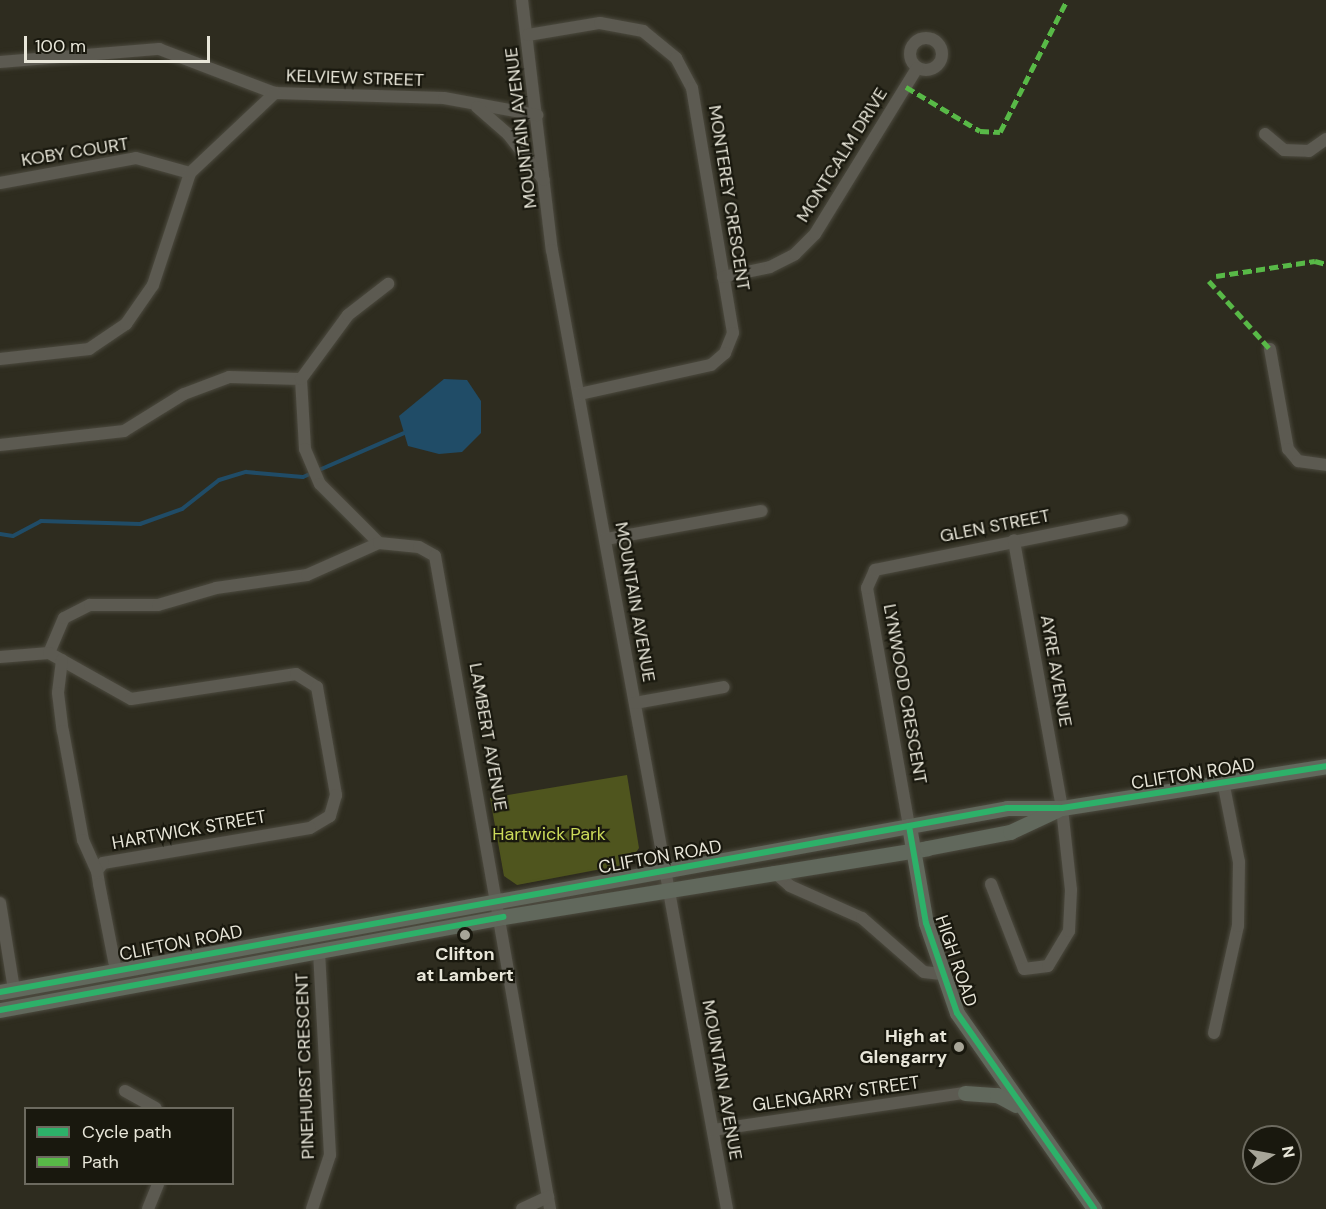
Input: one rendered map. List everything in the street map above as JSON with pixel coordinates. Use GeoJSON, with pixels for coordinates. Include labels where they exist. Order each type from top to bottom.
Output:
{"type":"FeatureCollection","features":[{"type":"Feature","properties":{"kind":"main road","name":"CLIFTON ROAD"},"geometry":{"type":"LineString","coordinates":[[7,990],[666,872],[1007,808],[1062,808],[1224,786],[1326,766]]}},
{"type":"Feature","properties":{"kind":"main road","name":"CLIFTON ROAD"},"geometry":{"type":"LineString","coordinates":[[0,1010],[319,954],[503,917],[1010,832],[1062,808]]}},
{"type":"Feature","properties":{"kind":"main road","name":"HIGH ROAD"},"geometry":{"type":"LineString","coordinates":[[909,826],[912,850],[941,974],[957,1013],[1017,1106],[1094,1209]]}},
{"type":"Feature","properties":{"kind":"main road"},"geometry":{"type":"LineString","coordinates":[[964,1093],[997,1095],[1017,1106]]}},
{"type":"Feature","properties":{"kind":"street","name":"MOUNTAIN AVENUE"},"geometry":{"type":"LineString","coordinates":[[522,0],[545,181],[579,394],[727,1209]]}},
{"type":"Feature","properties":{"kind":"street","name":"MONTEREY CRESCENT"},"geometry":{"type":"LineString","coordinates":[[528,35],[600,23],[643,31],[676,58],[692,88],[733,333],[725,353],[711,365],[579,394]]}},
{"type":"Feature","properties":{"kind":"street","name":"KELVIEW STREET"},"geometry":{"type":"LineString","coordinates":[[0,62],[159,49],[275,93],[444,98],[537,115]]}},
{"type":"Feature","properties":{"kind":"street","name":"MONTCALM DRIVE"},"geometry":{"type":"LineString","coordinates":[[723,277],[770,267],[795,254],[815,234],[917,68]]}},
{"type":"Feature","properties":{"kind":"street"},"geometry":{"type":"LineString","coordinates":[[0,359],[89,349],[126,324],[153,285],[190,173],[275,93]]}},
{"type":"Feature","properties":{"kind":"street"},"geometry":{"type":"LineString","coordinates":[[475,105],[508,134],[545,181]]}},
{"type":"Feature","properties":{"kind":"street"},"geometry":{"type":"LineString","coordinates":[[1265,134],[1284,150],[1309,151],[1326,139]]}},
{"type":"Feature","properties":{"kind":"street","name":"KOBY COURT"},"geometry":{"type":"LineString","coordinates":[[0,183],[136,158],[190,173]]}},
{"type":"Feature","properties":{"kind":"street"},"geometry":{"type":"LineString","coordinates":[[49,653],[58,625],[78,608],[159,605],[216,588],[300,576],[379,543],[320,484],[305,449],[301,379],[348,315],[388,284]]}},
{"type":"Feature","properties":{"kind":"street"},"geometry":{"type":"LineString","coordinates":[[1270,349],[1288,449],[1298,461],[1326,465]]}},
{"type":"Feature","properties":{"kind":"street"},"geometry":{"type":"LineString","coordinates":[[0,445],[124,431],[184,394],[229,377],[301,379]]}},
{"type":"Feature","properties":{"kind":"street"},"geometry":{"type":"LineString","coordinates":[[606,539],[761,511]]}},
{"type":"Feature","properties":{"kind":"street","name":"GLEN STREET"},"geometry":{"type":"LineString","coordinates":[[875,570],[1014,540],[1122,520]]}},
{"type":"Feature","properties":{"kind":"street","name":"AYRE AVENUE"},"geometry":{"type":"LineString","coordinates":[[991,884],[1024,969],[1048,966],[1069,931],[1071,890],[1062,808],[1014,540]]}},
{"type":"Feature","properties":{"kind":"street","name":"LAMBERT AVENUE"},"geometry":{"type":"LineString","coordinates":[[379,543],[419,547],[435,556],[503,917],[549,1203]]}},
{"type":"Feature","properties":{"kind":"street","name":"LYNWOOD CRESCENT"},"geometry":{"type":"LineString","coordinates":[[875,570],[867,588],[909,826]]}},
{"type":"Feature","properties":{"kind":"street"},"geometry":{"type":"LineString","coordinates":[[0,657],[49,653],[62,660],[58,693],[63,731],[83,840],[97,871]]}},
{"type":"Feature","properties":{"kind":"street","name":"HARTWICK STREET"},"geometry":{"type":"LineString","coordinates":[[62,660],[131,699],[296,674],[317,687],[336,795],[330,816],[310,828],[113,858],[97,871],[116,970]]}},
{"type":"Feature","properties":{"kind":"street"},"geometry":{"type":"LineString","coordinates":[[635,703],[724,687]]}},
{"type":"Feature","properties":{"kind":"street"},"geometry":{"type":"LineString","coordinates":[[1214,1033],[1238,926],[1239,862],[1224,786]]}},
{"type":"Feature","properties":{"kind":"street"},"geometry":{"type":"LineString","coordinates":[[774,872],[790,886],[862,918],[924,972],[941,974]]}},
{"type":"Feature","properties":{"kind":"street"},"geometry":{"type":"LineString","coordinates":[[0,903],[7,990]]}},
{"type":"Feature","properties":{"kind":"street","name":"PINEHURST CRESCENT"},"geometry":{"type":"LineString","coordinates":[[312,1209],[330,1155],[319,954]]}},
{"type":"Feature","properties":{"kind":"street"},"geometry":{"type":"LineString","coordinates":[[125,1091],[154,1107]]}},
{"type":"Feature","properties":{"kind":"street","name":"GLENGARRY STREET"},"geometry":{"type":"LineString","coordinates":[[713,1130],[964,1093]]}},
{"type":"Feature","properties":{"kind":"street"},"geometry":{"type":"LineString","coordinates":[[147,1209],[158,1185]]}},
{"type":"Feature","properties":{"kind":"street"},"geometry":{"type":"LineString","coordinates":[[522,1209],[549,1203]]}},
{"type":"Feature","properties":{"kind":"green space","name":"Hartwick Park"},"geometry":{"type":"Polygon","coordinates":[[[627,775],[639,848],[628,864],[517,885],[504,876],[490,798],[627,775]]]}},
{"type":"Feature","properties":{"kind":"water"},"geometry":{"type":"Polygon","coordinates":[[[444,379],[467,380],[481,401],[481,433],[462,452],[439,454],[408,446],[399,416],[444,379]]]}},
{"type":"Feature","properties":{"kind":"waterway"},"geometry":{"type":"LineString","coordinates":[[0,534],[13,536],[41,521],[140,524],[182,509],[219,480],[246,472],[303,477],[404,433]]}},
{"type":"Feature","properties":{"kind":"marked path"},"geometry":{"type":"LineString","coordinates":[[906,87],[980,131],[1000,132],[1067,0]]}},
{"type":"Feature","properties":{"kind":"marked path"},"geometry":{"type":"LineString","coordinates":[[1216,276],[1315,261],[1326,264]]}},
{"type":"Feature","properties":{"kind":"marked path"},"geometry":{"type":"LineString","coordinates":[[1209,281],[1270,349]]}},
{"type":"Feature","properties":{"kind":"cycle path"},"geometry":{"type":"LineString","coordinates":[[0,992],[1007,808],[1062,808],[1326,766]]}},
{"type":"Feature","properties":{"kind":"cycle path"},"geometry":{"type":"LineString","coordinates":[[909,826],[926,923],[957,1013],[1094,1209]]}},
{"type":"Feature","properties":{"kind":"cycle path"},"geometry":{"type":"LineString","coordinates":[[0,1010],[503,917]]}},
{"type":"Feature","properties":{"kind":"place","name":"Clifton at Lambert"},"geometry":{"type":"Point","coordinates":[465,935]}},
{"type":"Feature","properties":{"kind":"place","name":"High at Glengarry"},"geometry":{"type":"Point","coordinates":[959,1047]}}]}
